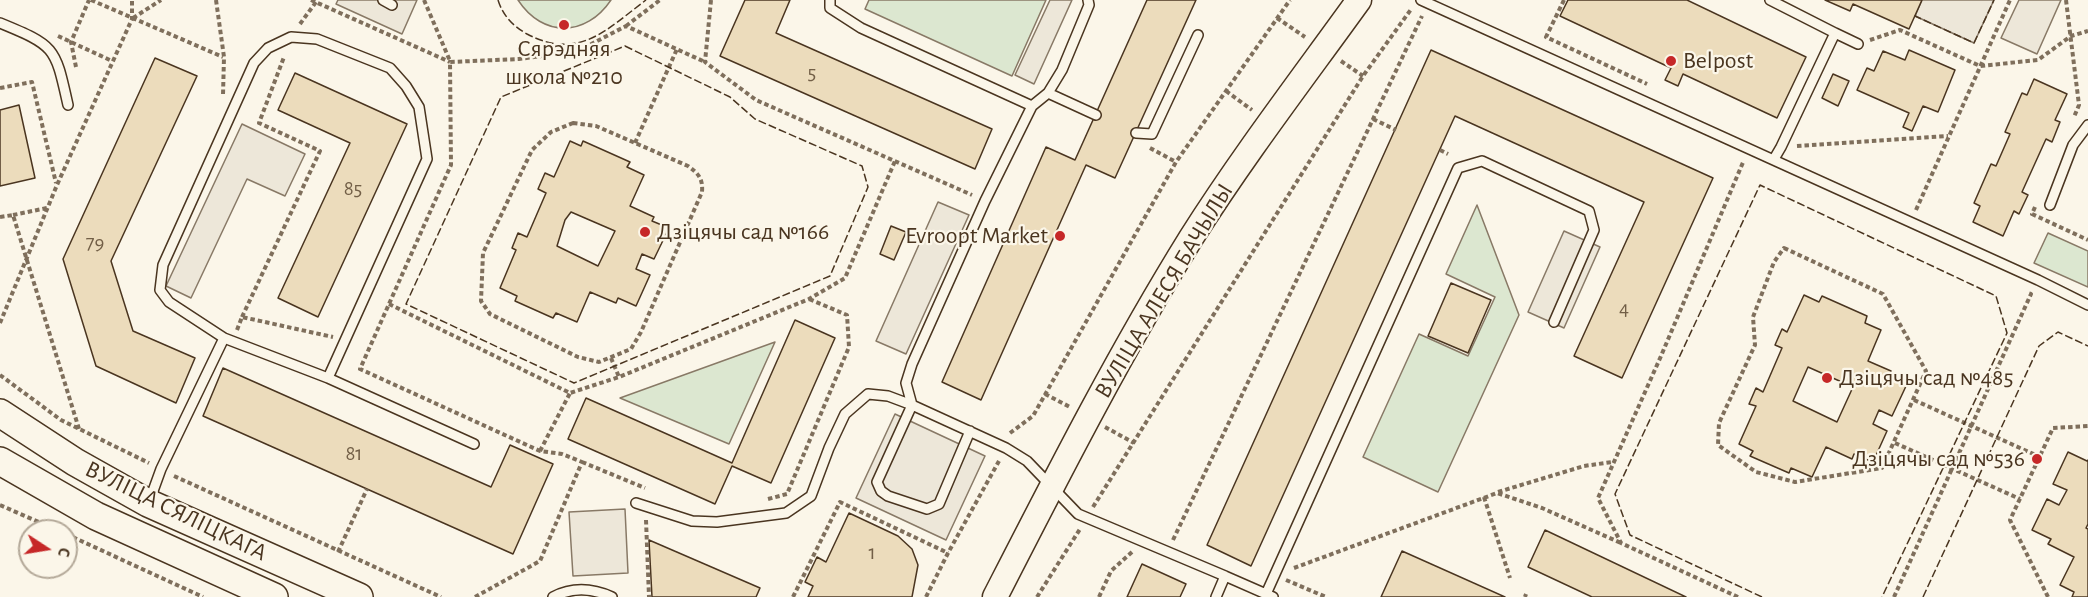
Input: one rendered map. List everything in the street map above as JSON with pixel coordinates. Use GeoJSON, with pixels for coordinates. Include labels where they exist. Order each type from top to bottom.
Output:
{"type":"FeatureCollection","features":[{"type":"Feature","properties":{"kind":"main road","name":"ВУЛІЦА СЯЛІЦКАГА"},"geometry":{"type":"LineString","coordinates":[[0,412],[75,462],[148,503],[359,597]]}},
{"type":"Feature","properties":{"kind":"main road","name":"ВУЛІЦА СЯЛІЦКАГА"},"geometry":{"type":"LineString","coordinates":[[2,466],[96,516],[274,597]]}},
{"type":"Feature","properties":{"kind":"street","name":"ВУЛІЦА АЛЕСЯ БАЧЫЛЫ"},"geometry":{"type":"LineString","coordinates":[[995,597],[1131,339],[1186,247],[1269,124],[1359,0]]}},
{"type":"Feature","properties":{"kind":"lane"},"geometry":{"type":"LineString","coordinates":[[383,0],[392,5]]}},
{"type":"Feature","properties":{"kind":"lane"},"geometry":{"type":"LineString","coordinates":[[830,0],[830,8],[861,28],[1032,106]]}},
{"type":"Feature","properties":{"kind":"lane"},"geometry":{"type":"LineString","coordinates":[[970,431],[939,504],[927,509],[888,496],[881,491],[877,482],[912,405],[906,384],[912,364],[985,201],[1032,106],[1048,93],[1062,70],[1089,4],[1088,0]]}},
{"type":"Feature","properties":{"kind":"lane"},"geometry":{"type":"LineString","coordinates":[[1770,0],[1858,44]]}},
{"type":"Feature","properties":{"kind":"lane"},"geometry":{"type":"LineString","coordinates":[[1418,3],[1476,26],[1774,159],[2088,305]]}},
{"type":"Feature","properties":{"kind":"lane"},"geometry":{"type":"LineString","coordinates":[[0,23],[39,39],[51,50],[60,69],[68,105]]}},
{"type":"Feature","properties":{"kind":"lane"},"geometry":{"type":"LineString","coordinates":[[1774,159],[1835,33]]}},
{"type":"Feature","properties":{"kind":"lane"},"geometry":{"type":"LineString","coordinates":[[1136,133],[1152,134],[1198,35]]}},
{"type":"Feature","properties":{"kind":"lane"},"geometry":{"type":"LineString","coordinates":[[328,378],[427,159],[418,107],[406,86],[390,68],[317,39],[291,37],[268,48],[254,63],[163,265],[160,290],[169,302],[228,340],[328,378],[474,444]]}},
{"type":"Feature","properties":{"kind":"lane"},"geometry":{"type":"LineString","coordinates":[[1048,93],[1096,115]]}},
{"type":"Feature","properties":{"kind":"lane"},"geometry":{"type":"LineString","coordinates":[[2050,205],[2073,145],[2088,125]]}},
{"type":"Feature","properties":{"kind":"lane"},"geometry":{"type":"LineString","coordinates":[[641,504],[692,520],[709,521],[786,513],[811,496],[845,414],[868,394],[888,396],[970,431],[1027,461],[1078,514],[1269,596],[1274,576],[1458,168],[1482,161],[1589,211],[1594,230],[1554,322]]}},
{"type":"Feature","properties":{"kind":"lane"},"geometry":{"type":"LineString","coordinates":[[148,503],[161,469],[228,340]]}},
{"type":"Feature","properties":{"kind":"lane"},"geometry":{"type":"LineString","coordinates":[[1216,597],[1225,576]]}},
{"type":"Feature","properties":{"kind":"lane"},"geometry":{"type":"LineString","coordinates":[[553,597],[562,592],[579,589],[598,591],[612,597]]}},
{"type":"Feature","properties":{"kind":"path"},"geometry":{"type":"LineString","coordinates":[[71,42],[90,0],[224,57]]}},
{"type":"Feature","properties":{"kind":"path"},"geometry":{"type":"LineString","coordinates":[[0,323],[47,208],[132,19],[132,0]]}},
{"type":"Feature","properties":{"kind":"path"},"geometry":{"type":"LineString","coordinates":[[132,19],[161,0]]}},
{"type":"Feature","properties":{"kind":"path"},"geometry":{"type":"LineString","coordinates":[[216,0],[224,57],[223,95]]}},
{"type":"Feature","properties":{"kind":"path"},"geometry":{"type":"LineString","coordinates":[[360,369],[451,165],[450,62],[424,0]]}},
{"type":"Feature","properties":{"kind":"path"},"geometry":{"type":"LineString","coordinates":[[228,340],[242,317],[320,151],[260,123],[291,37],[314,1],[450,62],[519,59],[578,51],[626,27],[660,0]]}},
{"type":"Feature","properties":{"kind":"path"},"geometry":{"type":"LineString","coordinates":[[705,62],[711,0]]}},
{"type":"Feature","properties":{"kind":"path"},"geometry":{"type":"LineString","coordinates":[[926,597],[1006,448],[1006,436],[1033,416],[1176,162],[1290,0]]}},
{"type":"Feature","properties":{"kind":"path"},"geometry":{"type":"LineString","coordinates":[[1546,36],[1564,0]]}},
{"type":"Feature","properties":{"kind":"path"},"geometry":{"type":"LineString","coordinates":[[1916,211],[2010,0]]}},
{"type":"Feature","properties":{"kind":"path"},"geometry":{"type":"LineString","coordinates":[[2066,0],[2079,105],[2070,127]]}},
{"type":"Feature","properties":{"kind":"path"},"geometry":{"type":"LineString","coordinates":[[1037,597],[1363,76],[1418,3]]}},
{"type":"Feature","properties":{"kind":"path"},"geometry":{"type":"LineString","coordinates":[[1410,11],[1433,20]]}},
{"type":"Feature","properties":{"kind":"path"},"geometry":{"type":"LineString","coordinates":[[1171,545],[1422,15]]}},
{"type":"Feature","properties":{"kind":"path"},"geometry":{"type":"LineString","coordinates":[[626,27],[705,62],[756,100],[985,201]]}},
{"type":"Feature","properties":{"kind":"path"},"geometry":{"type":"LineString","coordinates":[[1858,44],[1900,30],[1980,66],[2038,60],[2071,36],[2088,32]]}},
{"type":"Feature","properties":{"kind":"path"},"geometry":{"type":"LineString","coordinates":[[635,143],[677,49]]}},
{"type":"Feature","properties":{"kind":"path"},"geometry":{"type":"LineString","coordinates":[[0,88],[32,82],[57,185]]}},
{"type":"Feature","properties":{"kind":"path"},"geometry":{"type":"LineString","coordinates":[[1226,91],[1269,124]]}},
{"type":"Feature","properties":{"kind":"path"},"geometry":{"type":"LineString","coordinates":[[1373,119],[1396,130]]}},
{"type":"Feature","properties":{"kind":"path"},"geometry":{"type":"LineString","coordinates":[[573,123],[596,126],[688,166],[703,181],[702,192],[641,332],[631,349],[612,358],[599,362],[578,357],[490,314],[481,301],[483,253],[532,150],[551,132],[573,123]]}},
{"type":"Feature","properties":{"kind":"path"},"geometry":{"type":"LineString","coordinates":[[1781,147],[1948,136]]}},
{"type":"Feature","properties":{"kind":"path"},"geometry":{"type":"LineString","coordinates":[[1440,150],[1448,154]]}},
{"type":"Feature","properties":{"kind":"path"},"geometry":{"type":"LineString","coordinates":[[1621,543],[1598,498],[1744,160],[1753,165]]}},
{"type":"Feature","properties":{"kind":"path"},"geometry":{"type":"LineString","coordinates":[[388,304],[570,393],[619,377],[809,298],[845,278],[895,161]]}},
{"type":"Feature","properties":{"kind":"path"},"geometry":{"type":"LineString","coordinates":[[2036,203],[2032,214],[2088,240]]}},
{"type":"Feature","properties":{"kind":"path"},"geometry":{"type":"LineString","coordinates":[[0,217],[47,208]]}},
{"type":"Feature","properties":{"kind":"path"},"geometry":{"type":"LineString","coordinates":[[13,215],[79,430]]}},
{"type":"Feature","properties":{"kind":"path"},"geometry":{"type":"LineString","coordinates":[[1784,248],[1883,294],[1926,371],[1895,443],[1882,468],[1795,482],[1756,472],[1718,445],[1719,423],[1755,345],[1754,317],[1774,262],[1784,248]]}},
{"type":"Feature","properties":{"kind":"path"},"geometry":{"type":"LineString","coordinates":[[1894,597],[2031,294],[2020,290]]}},
{"type":"Feature","properties":{"kind":"path"},"geometry":{"type":"LineString","coordinates":[[765,500],[787,494],[849,347],[847,315],[809,298]]}},
{"type":"Feature","properties":{"kind":"path"},"geometry":{"type":"LineString","coordinates":[[242,317],[344,339],[360,369],[540,451],[562,454],[646,489]]}},
{"type":"Feature","properties":{"kind":"path"},"geometry":{"type":"LineString","coordinates":[[612,358],[619,377]]}},
{"type":"Feature","properties":{"kind":"path"},"geometry":{"type":"LineString","coordinates":[[0,375],[61,420],[79,430],[338,552],[441,597]]}},
{"type":"Feature","properties":{"kind":"path"},"geometry":{"type":"LineString","coordinates":[[540,451],[570,393]]}},
{"type":"Feature","properties":{"kind":"path"},"geometry":{"type":"LineString","coordinates":[[1914,400],[2040,457]]}},
{"type":"Feature","properties":{"kind":"path"},"geometry":{"type":"LineString","coordinates":[[2048,597],[2010,520],[2053,428],[2088,426]]}},
{"type":"Feature","properties":{"kind":"path"},"geometry":{"type":"LineString","coordinates":[[1895,443],[2020,499]]}},
{"type":"Feature","properties":{"kind":"path"},"geometry":{"type":"LineString","coordinates":[[1274,576],[1497,493],[1584,466],[1613,461]]}},
{"type":"Feature","properties":{"kind":"path"},"geometry":{"type":"LineString","coordinates":[[475,597],[540,561],[582,462]]}},
{"type":"Feature","properties":{"kind":"path"},"geometry":{"type":"LineString","coordinates":[[338,552],[367,489]]}},
{"type":"Feature","properties":{"kind":"path"},"geometry":{"type":"LineString","coordinates":[[1497,493],[1542,508],[1738,597]]}},
{"type":"Feature","properties":{"kind":"path"},"geometry":{"type":"LineString","coordinates":[[1484,498],[1510,578]]}},
{"type":"Feature","properties":{"kind":"path"},"geometry":{"type":"LineString","coordinates":[[793,597],[840,502],[948,553]]}},
{"type":"Feature","properties":{"kind":"path"},"geometry":{"type":"LineString","coordinates":[[641,504],[649,597]]}},
{"type":"Feature","properties":{"kind":"path"},"geometry":{"type":"LineString","coordinates":[[0,505],[32,519]]}},
{"type":"Feature","properties":{"kind":"path"},"geometry":{"type":"LineString","coordinates":[[78,540],[203,597]]}},
{"type":"Feature","properties":{"kind":"path"},"geometry":{"type":"LineString","coordinates":[[1099,597],[1111,571],[1135,549],[1139,541]]}},
{"type":"Feature","properties":{"kind":"path"},"geometry":{"type":"LineString","coordinates":[[1274,576],[1326,597]]}},
{"type":"Feature","properties":{"kind":"green space"},"geometry":{"type":"Polygon","coordinates":[[[518,0],[611,0],[589,21],[564,28],[540,21],[518,0]]]}},
{"type":"Feature","properties":{"kind":"green space"},"geometry":{"type":"Polygon","coordinates":[[[869,0],[1046,0],[1012,76],[865,9],[869,0]]]}},
{"type":"Feature","properties":{"kind":"green space"},"geometry":{"type":"Polygon","coordinates":[[[1477,205],[1519,315],[1438,492],[1363,457],[1419,334],[1468,356],[1495,297],[1446,274],[1477,205]]]}},
{"type":"Feature","properties":{"kind":"green space"},"geometry":{"type":"Polygon","coordinates":[[[2048,233],[2088,251],[2088,287],[2034,263],[2048,233]]]}},
{"type":"Feature","properties":{"kind":"green space"},"geometry":{"type":"Polygon","coordinates":[[[775,342],[729,444],[620,398],[775,342]]]}},
{"type":"Feature","properties":{"kind":"shaded area"},"geometry":{"type":"Polygon","coordinates":[[[338,0],[417,0],[402,34],[336,4],[338,0]]]}},
{"type":"Feature","properties":{"kind":"shaded area"},"geometry":{"type":"Polygon","coordinates":[[[1050,0],[1072,0],[1034,84],[1015,75],[1050,0]]]}},
{"type":"Feature","properties":{"kind":"shaded area"},"geometry":{"type":"Polygon","coordinates":[[[1922,0],[1994,0],[1974,43],[1915,16],[1922,0]]]}},
{"type":"Feature","properties":{"kind":"shaded area"},"geometry":{"type":"Polygon","coordinates":[[[2019,0],[2061,0],[2037,54],[2001,38],[2019,0]]]}},
{"type":"Feature","properties":{"kind":"shaded area"},"geometry":{"type":"Polygon","coordinates":[[[242,124],[305,154],[285,196],[247,179],[191,298],[166,286],[242,124]]]}},
{"type":"Feature","properties":{"kind":"shaded area"},"geometry":{"type":"Polygon","coordinates":[[[938,202],[969,215],[906,354],[876,341],[938,202]]]}},
{"type":"Feature","properties":{"kind":"shaded area"},"geometry":{"type":"Polygon","coordinates":[[[1564,231],[1600,247],[1564,328],[1528,312],[1564,231]]]}},
{"type":"Feature","properties":{"kind":"shaded area"},"geometry":{"type":"Polygon","coordinates":[[[895,414],[985,456],[946,540],[856,498],[895,414]]]}},
{"type":"Feature","properties":{"kind":"shaded area"},"geometry":{"type":"Polygon","coordinates":[[[625,509],[628,573],[573,576],[569,512],[625,509]]]}},
{"type":"Feature","properties":{"kind":"building"},"geometry":{"type":"Polygon","coordinates":[[[745,0],[790,0],[776,33],[992,129],[975,169],[720,56],[745,0]]]}},
{"type":"Feature","properties":{"kind":"building"},"geometry":{"type":"Polygon","coordinates":[[[1147,0],[1196,0],[1115,178],[1086,165],[981,400],[942,382],[1046,147],[1075,160],[1147,0]]]}},
{"type":"Feature","properties":{"kind":"building"},"geometry":{"type":"Polygon","coordinates":[[[1568,0],[1687,0],[1806,57],[1777,118],[1683,74],[1678,86],[1665,80],[1671,68],[1560,16],[1568,0]]]}},
{"type":"Feature","properties":{"kind":"building"},"geometry":{"type":"Polygon","coordinates":[[[1825,0],[1922,0],[1909,29],[1853,4],[1850,11],[1825,0]]]}},
{"type":"Feature","properties":{"kind":"building"},"geometry":{"type":"Polygon","coordinates":[[[1431,50],[1713,178],[1622,378],[1574,356],[1644,202],[1455,116],[1251,566],[1207,545],[1431,50]]]}},
{"type":"Feature","properties":{"kind":"building"},"geometry":{"type":"Polygon","coordinates":[[[1909,50],[1955,70],[1938,112],[1923,106],[1912,131],[1903,127],[1909,113],[1857,90],[1867,68],[1874,71],[1883,51],[1905,60],[1909,50]]]}},
{"type":"Feature","properties":{"kind":"building"},"geometry":{"type":"Polygon","coordinates":[[[155,58],[197,76],[111,261],[133,331],[195,358],[176,403],[96,366],[63,259],[155,58]]]}},
{"type":"Feature","properties":{"kind":"building"},"geometry":{"type":"Polygon","coordinates":[[[295,73],[407,124],[318,317],[278,298],[350,143],[278,110],[295,73]]]}},
{"type":"Feature","properties":{"kind":"building"},"geometry":{"type":"Polygon","coordinates":[[[1833,74],[1849,81],[1838,106],[1822,98],[1833,74]]]}},
{"type":"Feature","properties":{"kind":"building"},"geometry":{"type":"Polygon","coordinates":[[[2034,79],[2067,94],[2055,120],[2060,122],[2052,142],[2046,139],[2022,192],[2028,195],[2019,214],[2014,211],[2003,236],[1973,222],[1980,206],[1974,203],[1991,164],[1996,166],[2010,134],[2005,132],[2022,93],[2027,95],[2034,79]]]}},
{"type":"Feature","properties":{"kind":"building"},"geometry":{"type":"Polygon","coordinates":[[[19,105],[35,178],[0,186],[0,110],[19,105]]]}},
{"type":"Feature","properties":{"kind":"building"},"geometry":{"type":"Polygon","coordinates":[[[570,141],[581,146],[583,141],[630,162],[627,167],[644,175],[630,206],[654,217],[652,221],[669,228],[654,259],[642,254],[636,269],[650,275],[636,306],[618,298],[616,303],[590,292],[577,322],[556,313],[553,318],[515,301],[517,296],[500,288],[516,250],[512,248],[518,233],[527,237],[546,193],[538,189],[545,173],[554,177],[570,141]],[[571,212],[565,220],[557,246],[598,266],[615,231],[571,212]]]}},
{"type":"Feature","properties":{"kind":"building"},"geometry":{"type":"Polygon","coordinates":[[[891,226],[906,232],[894,260],[880,254],[891,226]]]}},
{"type":"Feature","properties":{"kind":"building"},"geometry":{"type":"Polygon","coordinates":[[[1451,283],[1491,300],[1468,353],[1428,336],[1451,283]]]}},
{"type":"Feature","properties":{"kind":"building"},"geometry":{"type":"Polygon","coordinates":[[[1804,295],[1819,302],[1822,296],[1867,316],[1865,323],[1881,330],[1868,361],[1891,371],[1889,376],[1907,384],[1892,416],[1879,410],[1873,424],[1887,431],[1873,462],[1854,454],[1852,459],[1826,447],[1812,477],[1791,468],[1789,473],[1750,456],[1753,451],[1739,444],[1756,406],[1749,404],[1756,388],[1763,392],[1782,348],[1775,345],[1782,329],[1787,332],[1804,295]],[[1808,367],[1793,401],[1837,422],[1853,387],[1808,367]]]}},
{"type":"Feature","properties":{"kind":"building"},"geometry":{"type":"Polygon","coordinates":[[[795,320],[835,338],[771,483],[732,466],[715,504],[568,439],[586,398],[732,463],[795,320]]]}},
{"type":"Feature","properties":{"kind":"building"},"geometry":{"type":"Polygon","coordinates":[[[223,368],[491,487],[510,445],[553,464],[513,554],[203,416],[223,368]]]}},
{"type":"Feature","properties":{"kind":"building"},"geometry":{"type":"Polygon","coordinates":[[[2068,452],[2088,460],[2088,524],[2086,528],[2088,529],[2088,597],[2072,597],[2074,592],[2060,585],[2074,557],[2048,544],[2051,539],[2032,530],[2047,499],[2059,505],[2067,490],[2053,484],[2068,452]]]}},
{"type":"Feature","properties":{"kind":"building"},"geometry":{"type":"Polygon","coordinates":[[[849,513],[898,536],[912,549],[918,565],[912,597],[808,597],[813,586],[805,582],[817,557],[826,562],[849,513]]]}},
{"type":"Feature","properties":{"kind":"building"},"geometry":{"type":"Polygon","coordinates":[[[1545,530],[1686,597],[1592,597],[1528,567],[1545,530]]]}},
{"type":"Feature","properties":{"kind":"building"},"geometry":{"type":"Polygon","coordinates":[[[649,540],[760,588],[756,597],[652,597],[649,540]]]}},
{"type":"Feature","properties":{"kind":"building"},"geometry":{"type":"Polygon","coordinates":[[[1402,551],[1505,597],[1381,597],[1402,551]]]}},
{"type":"Feature","properties":{"kind":"building"},"geometry":{"type":"Polygon","coordinates":[[[1142,564],[1186,584],[1180,597],[1127,597],[1142,564]]]}},
{"type":"Feature","properties":{"kind":"fence"},"geometry":{"type":"LineString","coordinates":[[498,0],[506,16],[522,31],[545,42],[562,44],[577,43],[591,38],[618,22],[646,0]]}},
{"type":"Feature","properties":{"kind":"fence"},"geometry":{"type":"LineString","coordinates":[[1916,15],[1974,43],[1994,0]]}},
{"type":"Feature","properties":{"kind":"fence"},"geometry":{"type":"LineString","coordinates":[[625,46],[730,97],[755,119],[862,166],[868,187],[830,276],[574,383],[406,304],[501,97],[625,46]]}},
{"type":"Feature","properties":{"kind":"fence"},"geometry":{"type":"LineString","coordinates":[[1762,597],[1630,535],[1615,494],[1760,185],[1996,296],[2007,333],[1882,597]]}},
{"type":"Feature","properties":{"kind":"fence"},"geometry":{"type":"LineString","coordinates":[[1923,597],[2039,346],[2058,332],[2088,346]]}},
{"type":"Feature","properties":{"kind":"place","name":"Сярэдняя школа №210"},"geometry":{"type":"Point","coordinates":[564,25]}},
{"type":"Feature","properties":{"kind":"place","name":"Belpost"},"geometry":{"type":"Point","coordinates":[1671,61]}},
{"type":"Feature","properties":{"kind":"place","name":"Дзіцячы сад №166"},"geometry":{"type":"Point","coordinates":[645,232]}},
{"type":"Feature","properties":{"kind":"place","name":"Evroopt Market"},"geometry":{"type":"Point","coordinates":[1060,236]}},
{"type":"Feature","properties":{"kind":"place","name":"Дзіцячы сад №485"},"geometry":{"type":"Point","coordinates":[1827,378]}},
{"type":"Feature","properties":{"kind":"place","name":"Дзіцячы сад №536"},"geometry":{"type":"Point","coordinates":[2037,459]}}]}
